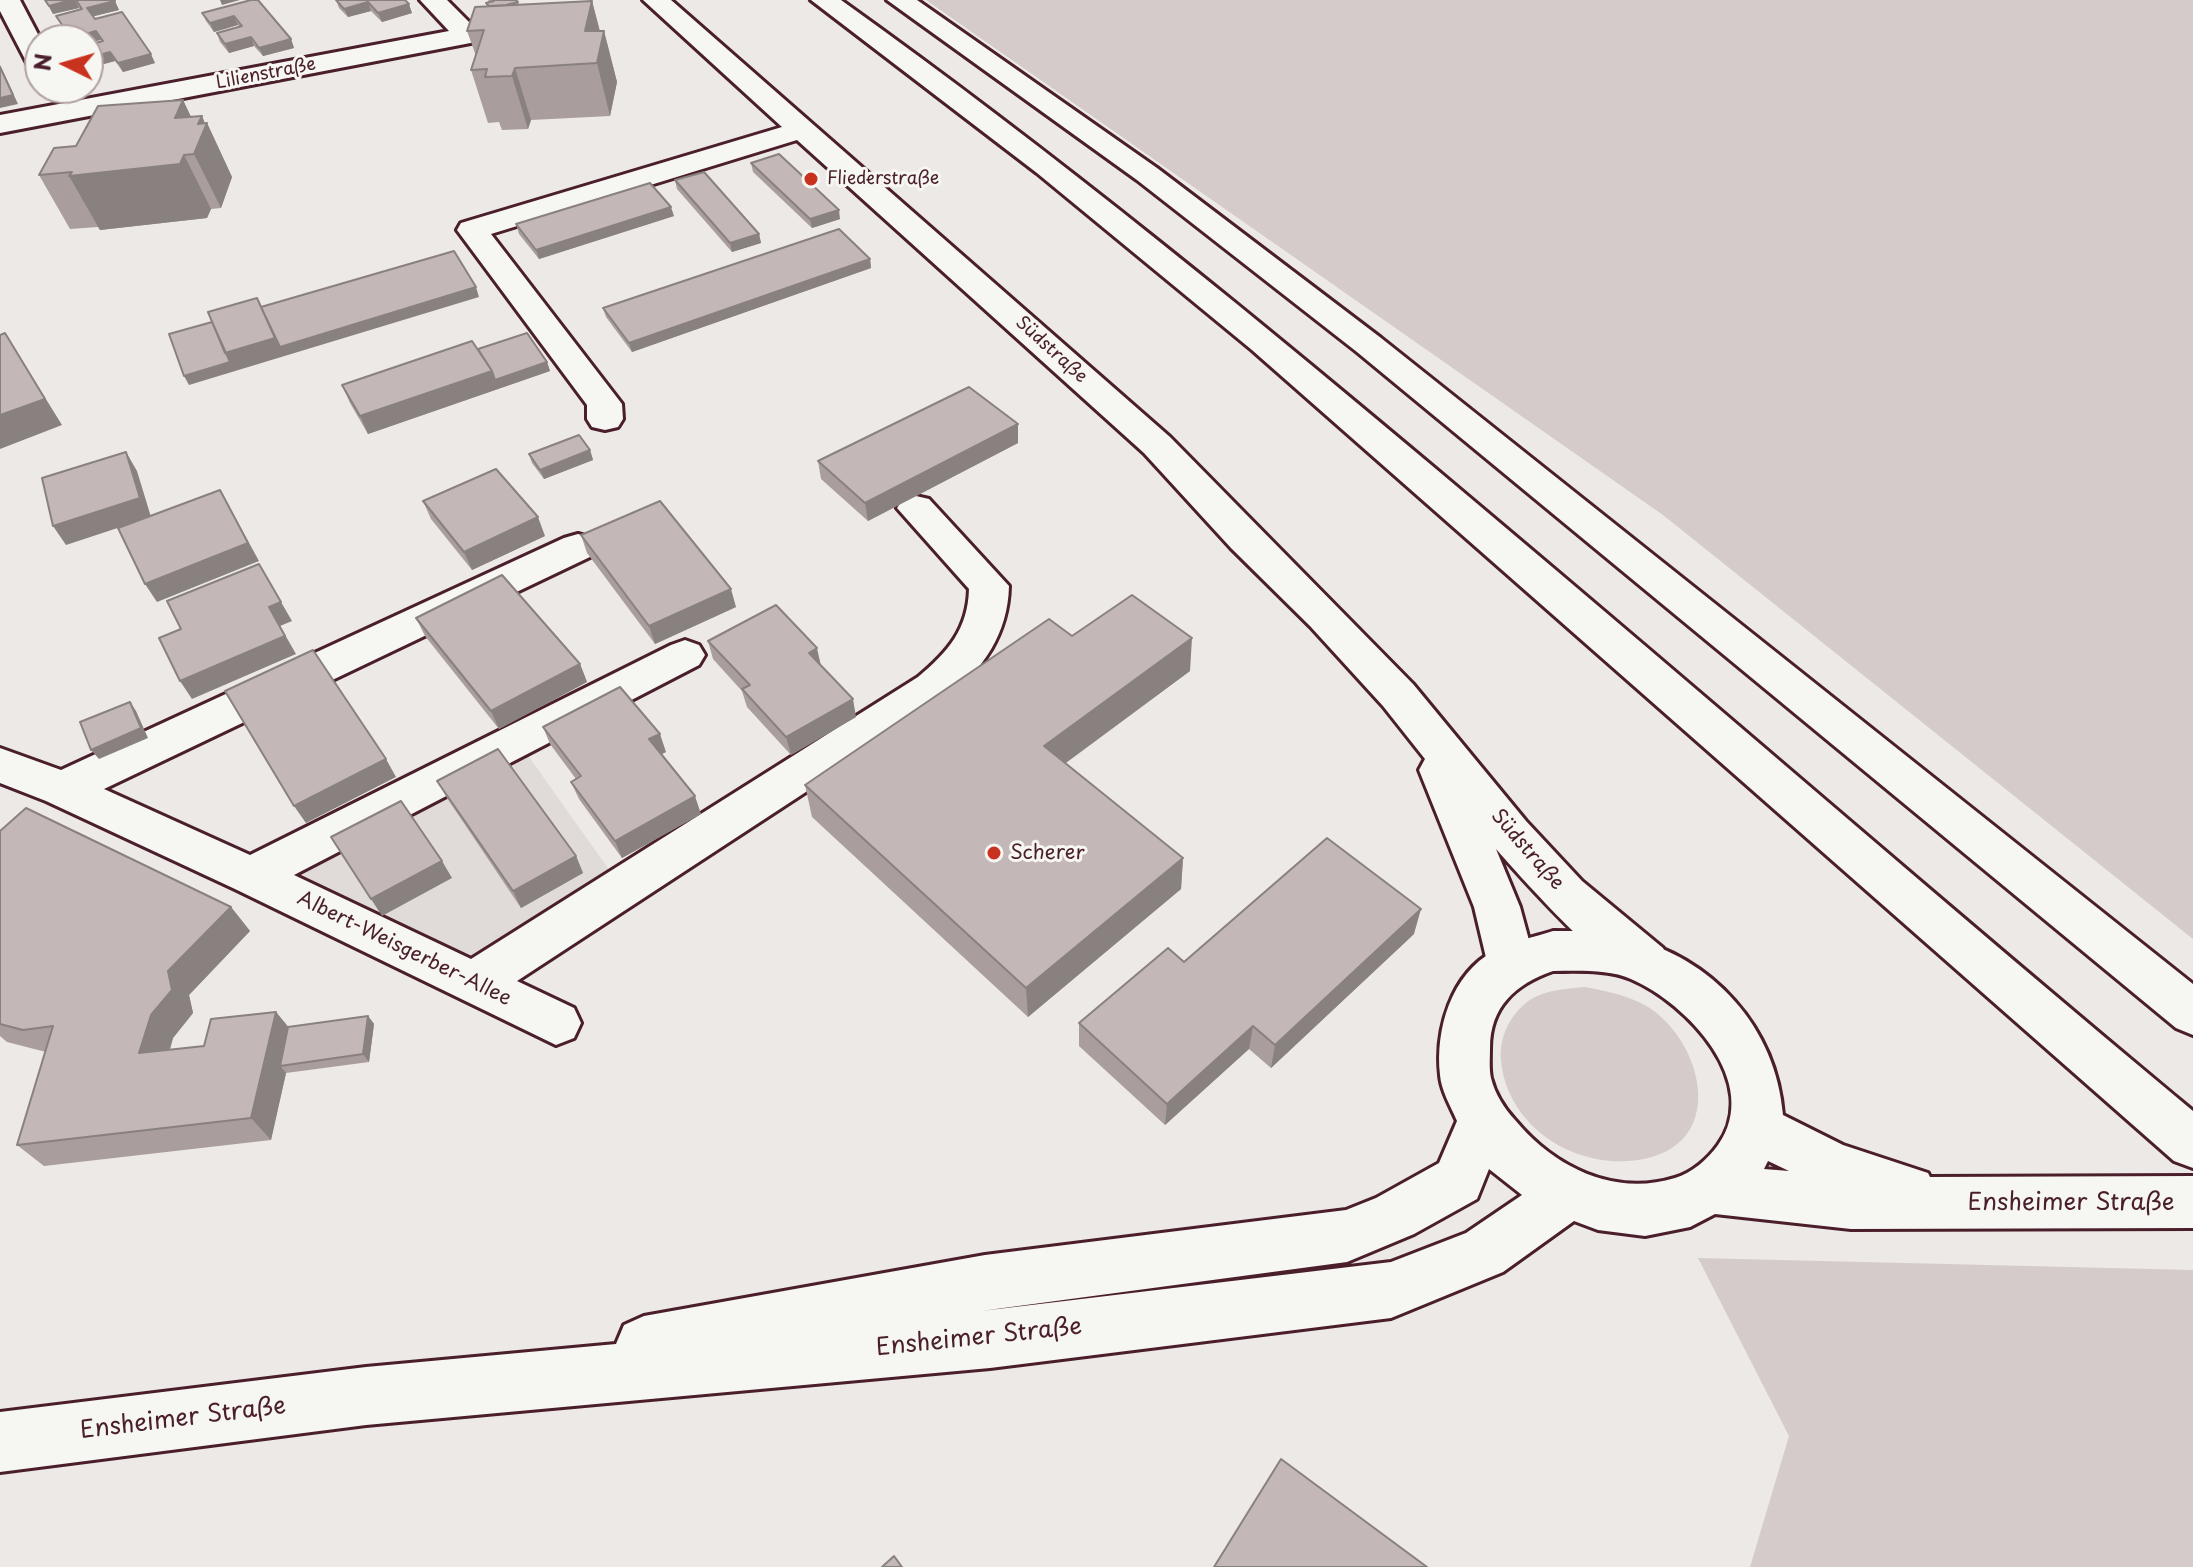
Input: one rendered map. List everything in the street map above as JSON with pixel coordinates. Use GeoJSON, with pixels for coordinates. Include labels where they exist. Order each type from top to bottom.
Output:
{"type":"FeatureCollection","features":[{"type":"Feature","properties":{"kind":"main road"},"geometry":{"type":"LineString","coordinates":[[7,0],[24,32]]}},
{"type":"Feature","properties":{"kind":"main road"},"geometry":{"type":"LineString","coordinates":[[433,0],[467,35]]}},
{"type":"Feature","properties":{"kind":"main road","name":"Südstraße"},"geometry":{"type":"LineString","coordinates":[[656,0],[1157,445],[1245,539],[1324,616],[1421,724],[1510,834],[1566,895],[1646,963]]}},
{"type":"Feature","properties":{"kind":"main road"},"geometry":{"type":"LineString","coordinates":[[824,0],[905,57],[1088,197],[1309,380],[1508,549],[2002,983],[2193,1144]]}},
{"type":"Feature","properties":{"kind":"main road"},"geometry":{"type":"LineString","coordinates":[[900,0],[1147,174],[1357,336],[2193,1013]]}},
{"type":"Feature","properties":{"kind":"main road","name":"Lilienstraße"},"geometry":{"type":"LineString","coordinates":[[104,93],[554,19]]}},
{"type":"Feature","properties":{"kind":"main road","name":"Lilienstraße"},"geometry":{"type":"LineString","coordinates":[[0,124],[49,104]]}},
{"type":"Feature","properties":{"kind":"main road"},"geometry":{"type":"LineString","coordinates":[[605,419],[604,404],[472,230],[801,130]]}},
{"type":"Feature","properties":{"kind":"main road"},"geometry":{"type":"LineString","coordinates":[[477,982],[933,688],[959,667],[985,624],[990,608],[989,586],[916,508]]}},
{"type":"Feature","properties":{"kind":"main road"},"geometry":{"type":"LineString","coordinates":[[62,789],[578,547]]}},
{"type":"Feature","properties":{"kind":"main road"},"geometry":{"type":"LineString","coordinates":[[251,876],[685,655]]}},
{"type":"Feature","properties":{"kind":"main road","name":"Südstraße"},"geometry":{"type":"LineString","coordinates":[[1421,724],[1497,907],[1512,966]]}},
{"type":"Feature","properties":{"kind":"main road","name":"Albert-Weisgerber-Allee"},"geometry":{"type":"LineString","coordinates":[[0,765],[62,789],[251,876],[477,982],[556,1023]]}},
{"type":"Feature","properties":{"kind":"main road"},"geometry":{"type":"LineString","coordinates":[[1553,951],[1599,951],[1646,963],[1686,985],[1719,1015],[1743,1050],[1756,1089],[1756,1128],[1741,1162],[1715,1189],[1671,1207],[1619,1210],[1566,1194],[1533,1175],[1505,1151],[1482,1123],[1466,1086],[1462,1049],[1469,1015],[1486,987],[1512,966],[1553,951]]}},
{"type":"Feature","properties":{"kind":"main road"},"geometry":{"type":"LineString","coordinates":[[2002,983],[2193,1164]]}},
{"type":"Feature","properties":{"kind":"main road","name":"Ensheimer Straße"},"geometry":{"type":"LineString","coordinates":[[366,1396],[985,1283],[1347,1236],[1395,1216],[1458,1181],[1482,1123]]}},
{"type":"Feature","properties":{"kind":"main road","name":"Ensheimer Straße"},"geometry":{"type":"LineString","coordinates":[[1756,1128],[1832,1166],[1949,1204]]}},
{"type":"Feature","properties":{"kind":"main road","name":"Ensheimer Straße"},"geometry":{"type":"LineString","coordinates":[[1715,1189],[1851,1203],[2193,1202]]}},
{"type":"Feature","properties":{"kind":"main road","name":"Ensheimer Straße"},"geometry":{"type":"LineString","coordinates":[[0,1442],[366,1396],[990,1339],[1391,1290],[1484,1253],[1566,1194]]}},
{"type":"Feature","properties":{"kind":"shaded area"},"geometry":{"type":"Polygon","coordinates":[[[926,0],[2193,0],[2193,939],[1663,515],[926,0]]]}},
{"type":"Feature","properties":{"kind":"shaded area"},"geometry":{"type":"Polygon","coordinates":[[[517,740],[622,888],[477,982],[251,876],[517,740]]]}},
{"type":"Feature","properties":{"kind":"shaded area"},"geometry":{"type":"Polygon","coordinates":[[[1585,987],[1625,996],[1648,1007],[1667,1022],[1682,1042],[1693,1065],[1698,1088],[1697,1111],[1689,1131],[1673,1147],[1648,1158],[1623,1161],[1598,1159],[1552,1141],[1533,1126],[1517,1107],[1506,1085],[1501,1060],[1506,1028],[1527,1002],[1540,995],[1585,987]]]}},
{"type":"Feature","properties":{"kind":"shaded area"},"geometry":{"type":"Polygon","coordinates":[[[1698,1258],[2193,1270],[2193,1567],[1750,1567],[1789,1436],[1698,1258]]]}},
{"type":"Feature","properties":{"kind":"building"},"geometry":{"type":"Polygon","coordinates":[[[45,0],[71,0],[49,6],[45,0]]]}},
{"type":"Feature","properties":{"kind":"building"},"geometry":{"type":"Polygon","coordinates":[[[76,0],[114,0],[87,8],[95,19],[122,12],[151,54],[118,63],[110,52],[104,54],[104,24],[61,24],[56,16],[82,9],[76,0]]]}},
{"type":"Feature","properties":{"kind":"building"},"geometry":{"type":"Polygon","coordinates":[[[258,0],[291,39],[259,48],[251,37],[225,44],[217,33],[242,26],[234,16],[210,23],[202,13],[258,0]]]}},
{"type":"Feature","properties":{"kind":"building"},"geometry":{"type":"Polygon","coordinates":[[[336,0],[405,0],[409,4],[378,13],[368,2],[344,9],[336,0]]]}},
{"type":"Feature","properties":{"kind":"building"},"geometry":{"type":"Polygon","coordinates":[[[493,0],[518,2],[489,6],[486,3],[493,0]]]}},
{"type":"Feature","properties":{"kind":"building"},"geometry":{"type":"Polygon","coordinates":[[[592,1],[585,31],[604,31],[597,63],[515,68],[512,76],[485,77],[487,69],[471,70],[484,30],[467,31],[475,7],[592,1]]]}},
{"type":"Feature","properties":{"kind":"building"},"geometry":{"type":"Polygon","coordinates":[[[0,67],[13,95],[0,98],[0,67]]]}},
{"type":"Feature","properties":{"kind":"building"},"geometry":{"type":"Polygon","coordinates":[[[183,100],[175,118],[202,116],[198,124],[207,123],[194,154],[184,155],[180,164],[69,176],[72,172],[39,175],[54,148],[76,146],[98,106],[183,100]]]}},
{"type":"Feature","properties":{"kind":"building"},"geometry":{"type":"Polygon","coordinates":[[[779,154],[839,210],[810,219],[751,163],[779,154]]]}},
{"type":"Feature","properties":{"kind":"building"},"geometry":{"type":"Polygon","coordinates":[[[704,172],[759,234],[730,243],[675,180],[704,172]]]}},
{"type":"Feature","properties":{"kind":"building"},"geometry":{"type":"Polygon","coordinates":[[[650,183],[671,207],[536,250],[516,224],[650,183]]]}},
{"type":"Feature","properties":{"kind":"building"},"geometry":{"type":"Polygon","coordinates":[[[839,229],[870,259],[629,343],[603,308],[839,229]]]}},
{"type":"Feature","properties":{"kind":"building"},"geometry":{"type":"Polygon","coordinates":[[[454,251],[476,287],[280,347],[261,307],[454,251]]]}},
{"type":"Feature","properties":{"kind":"building"},"geometry":{"type":"Polygon","coordinates":[[[257,298],[275,338],[225,353],[208,312],[257,298]]]}},
{"type":"Feature","properties":{"kind":"building"},"geometry":{"type":"Polygon","coordinates":[[[212,322],[230,362],[184,376],[169,334],[212,322]]]}},
{"type":"Feature","properties":{"kind":"building"},"geometry":{"type":"Polygon","coordinates":[[[5,333],[45,399],[0,415],[0,335],[5,333]]]}},
{"type":"Feature","properties":{"kind":"building"},"geometry":{"type":"Polygon","coordinates":[[[527,333],[547,362],[495,380],[478,349],[527,333]]]}},
{"type":"Feature","properties":{"kind":"building"},"geometry":{"type":"Polygon","coordinates":[[[472,341],[492,371],[360,416],[342,385],[472,341]]]}},
{"type":"Feature","properties":{"kind":"building"},"geometry":{"type":"Polygon","coordinates":[[[969,387],[1018,424],[865,503],[818,461],[969,387]]]}},
{"type":"Feature","properties":{"kind":"building"},"geometry":{"type":"Polygon","coordinates":[[[579,435],[590,450],[540,470],[529,454],[579,435]]]}},
{"type":"Feature","properties":{"kind":"building"},"geometry":{"type":"Polygon","coordinates":[[[126,452],[140,498],[53,526],[42,478],[126,452]]]}},
{"type":"Feature","properties":{"kind":"building"},"geometry":{"type":"Polygon","coordinates":[[[496,469],[538,517],[464,552],[423,501],[496,469]]]}},
{"type":"Feature","properties":{"kind":"building"},"geometry":{"type":"Polygon","coordinates":[[[220,490],[248,543],[145,584],[118,528],[220,490]]]}},
{"type":"Feature","properties":{"kind":"building"},"geometry":{"type":"Polygon","coordinates":[[[660,501],[731,589],[649,626],[581,535],[660,501]]]}},
{"type":"Feature","properties":{"kind":"building"},"geometry":{"type":"Polygon","coordinates":[[[259,564],[281,602],[269,607],[285,636],[180,681],[159,638],[181,629],[167,601],[259,564]]]}},
{"type":"Feature","properties":{"kind":"building"},"geometry":{"type":"Polygon","coordinates":[[[502,575],[580,664],[491,711],[416,618],[502,575]]]}},
{"type":"Feature","properties":{"kind":"building","name":"Scherer"},"geometry":{"type":"Polygon","coordinates":[[[1132,595],[1192,638],[1044,746],[1183,858],[1026,988],[805,785],[1049,619],[1072,636],[1132,595]]]}},
{"type":"Feature","properties":{"kind":"building"},"geometry":{"type":"Polygon","coordinates":[[[776,605],[817,648],[809,653],[853,699],[786,737],[742,689],[750,685],[708,641],[776,605]]]}},
{"type":"Feature","properties":{"kind":"building"},"geometry":{"type":"Polygon","coordinates":[[[313,650],[386,759],[294,806],[225,691],[313,650]]]}},
{"type":"Feature","properties":{"kind":"building"},"geometry":{"type":"Polygon","coordinates":[[[620,687],[660,734],[649,739],[695,796],[615,841],[571,782],[581,776],[543,727],[620,687]]]}},
{"type":"Feature","properties":{"kind":"building"},"geometry":{"type":"Polygon","coordinates":[[[130,702],[141,728],[91,750],[80,722],[130,702]]]}},
{"type":"Feature","properties":{"kind":"building"},"geometry":{"type":"Polygon","coordinates":[[[498,749],[576,856],[513,891],[437,781],[498,749]]]}},
{"type":"Feature","properties":{"kind":"building"},"geometry":{"type":"Polygon","coordinates":[[[401,801],[442,861],[371,899],[331,837],[401,801]]]}},
{"type":"Feature","properties":{"kind":"building"},"geometry":{"type":"Polygon","coordinates":[[[26,808],[231,907],[168,971],[172,990],[151,1015],[139,1053],[204,1046],[211,1019],[276,1012],[251,1118],[17,1145],[53,1026],[23,1030],[0,1024],[0,831],[26,808]]]}},
{"type":"Feature","properties":{"kind":"building"},"geometry":{"type":"Polygon","coordinates":[[[1327,838],[1421,909],[1275,1045],[1253,1026],[1167,1104],[1079,1023],[1168,948],[1184,962],[1327,838]]]}},
{"type":"Feature","properties":{"kind":"building"},"geometry":{"type":"Polygon","coordinates":[[[368,1016],[363,1054],[280,1066],[288,1027],[368,1016]]]}},
{"type":"Feature","properties":{"kind":"building"},"geometry":{"type":"Polygon","coordinates":[[[1281,1459],[1427,1567],[1214,1567],[1281,1459]]]}},
{"type":"Feature","properties":{"kind":"building"},"geometry":{"type":"Polygon","coordinates":[[[894,1556],[902,1567],[882,1567],[894,1556]]]}},
{"type":"Feature","properties":{"kind":"place","name":"Fliederstraße"},"geometry":{"type":"Point","coordinates":[811,179]}},
{"type":"Feature","properties":{"kind":"place","name":"Scherer"},"geometry":{"type":"Point","coordinates":[994,853]}}]}
